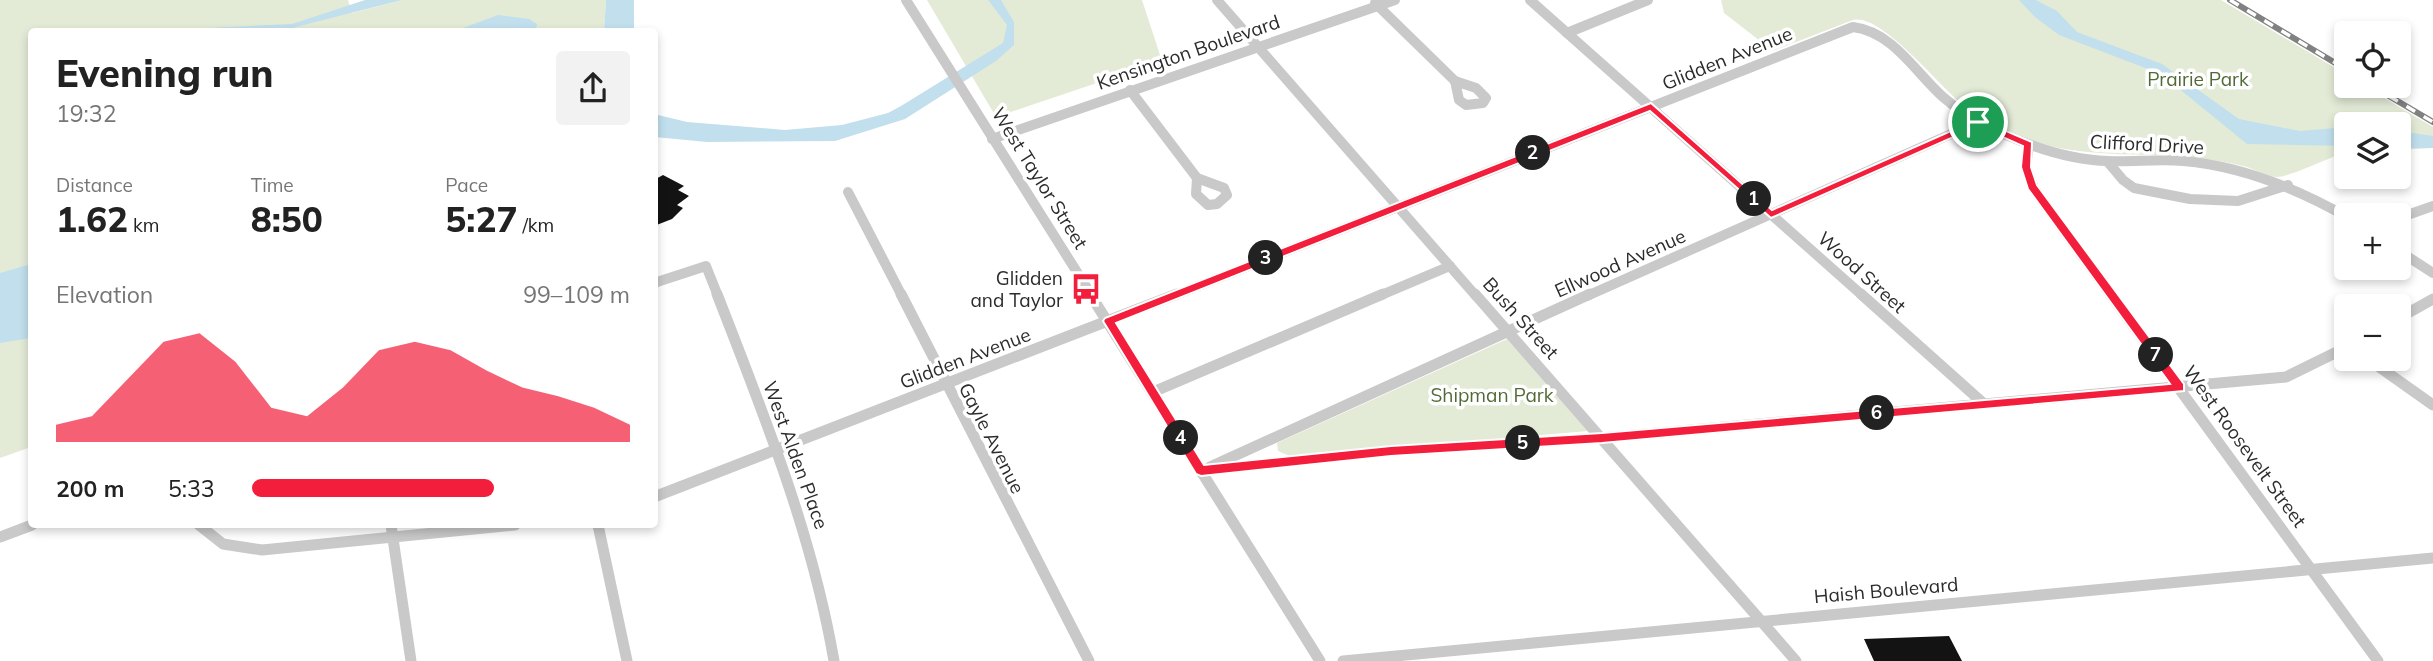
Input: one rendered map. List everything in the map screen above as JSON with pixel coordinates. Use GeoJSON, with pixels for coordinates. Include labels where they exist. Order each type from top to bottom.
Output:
{"type":"FeatureCollection","features":[{"type":"Feature","properties":{"kind":"street","name":"West Taylor Street"},"geometry":{"type":"LineString","coordinates":[[906,0],[1320,661]]}},
{"type":"Feature","properties":{"kind":"street","name":"Bush Street"},"geometry":{"type":"LineString","coordinates":[[1217,0],[1796,661]]}},
{"type":"Feature","properties":{"kind":"street","name":"Kensington Boulevard"},"geometry":{"type":"LineString","coordinates":[[992,139],[1259,47],[1375,3],[1395,0]]}},
{"type":"Feature","properties":{"kind":"street","name":"Wood Street"},"geometry":{"type":"LineString","coordinates":[[1530,0],[1983,403]]}},
{"type":"Feature","properties":{"kind":"street"},"geometry":{"type":"LineString","coordinates":[[1567,33],[1648,0]]}},
{"type":"Feature","properties":{"kind":"street"},"geometry":{"type":"LineString","coordinates":[[1375,3],[1455,81]]}},
{"type":"Feature","properties":{"kind":"street","name":"Clifford Drive"},"geometry":{"type":"LineString","coordinates":[[1834,34],[1858,27],[1875,35],[1922,72],[1942,96],[1978,122],[2029,145],[2078,158],[2193,162],[2224,166],[2288,185],[2334,210]]}},
{"type":"Feature","properties":{"kind":"street","name":"Glidden Avenue"},"geometry":{"type":"LineString","coordinates":[[658,495],[1109,321],[1834,34]]}},
{"type":"Feature","properties":{"kind":"street"},"geometry":{"type":"LineString","coordinates":[[1130,90],[1197,178]]}},
{"type":"Feature","properties":{"kind":"street","name":"Ellwood Avenue"},"geometry":{"type":"LineString","coordinates":[[1201,471],[1978,122]]}},
{"type":"Feature","properties":{"kind":"street","name":"West Roosevelt Street"},"geometry":{"type":"LineString","coordinates":[[2029,145],[2026,167],[2032,186],[2378,661]]}},
{"type":"Feature","properties":{"kind":"street"},"geometry":{"type":"LineString","coordinates":[[2107,161],[2123,180],[2134,188],[2190,199],[2238,201],[2288,185]]}},
{"type":"Feature","properties":{"kind":"street","name":"Gayle Avenue"},"geometry":{"type":"LineString","coordinates":[[848,192],[1088,661]]}},
{"type":"Feature","properties":{"kind":"street"},"geometry":{"type":"LineString","coordinates":[[2411,214],[2433,206]]}},
{"type":"Feature","properties":{"kind":"street"},"geometry":{"type":"LineString","coordinates":[[2411,259],[2433,273]]}},
{"type":"Feature","properties":{"kind":"street","name":"West Alden Place"},"geometry":{"type":"LineString","coordinates":[[658,283],[706,266],[777,450],[815,559],[834,661]]}},
{"type":"Feature","properties":{"kind":"street"},"geometry":{"type":"LineString","coordinates":[[1153,392],[1450,266]]}},
{"type":"Feature","properties":{"kind":"street"},"geometry":{"type":"LineString","coordinates":[[2411,311],[2433,299]]}},
{"type":"Feature","properties":{"kind":"street"},"geometry":{"type":"LineString","coordinates":[[1201,471],[1391,451],[1602,438],[2286,377],[2334,353]]}},
{"type":"Feature","properties":{"kind":"street"},"geometry":{"type":"LineString","coordinates":[[2385,371],[2433,405]]}},
{"type":"Feature","properties":{"kind":"street"},"geometry":{"type":"LineString","coordinates":[[5,535],[28,526]]}},
{"type":"Feature","properties":{"kind":"street"},"geometry":{"type":"LineString","coordinates":[[203,528],[223,544],[246,549],[394,540],[490,528]]}},
{"type":"Feature","properties":{"kind":"street"},"geometry":{"type":"LineString","coordinates":[[392,528],[411,661]]}},
{"type":"Feature","properties":{"kind":"street"},"geometry":{"type":"LineString","coordinates":[[599,528],[627,661]]}},
{"type":"Feature","properties":{"kind":"street","name":"Haish Boulevard"},"geometry":{"type":"LineString","coordinates":[[1343,661],[2433,558]]}},
{"type":"Feature","properties":{"kind":"green space"},"geometry":{"type":"Polygon","coordinates":[[[0,0],[348,0],[352,13],[402,0],[606,0],[604,28],[28,28],[28,448],[0,458],[0,0]]]}},
{"type":"Feature","properties":{"kind":"green space"},"geometry":{"type":"Polygon","coordinates":[[[927,0],[1142,0],[1162,61],[996,117],[927,0]]]}},
{"type":"Feature","properties":{"kind":"green space","name":"Prairie Park"},"geometry":{"type":"Polygon","coordinates":[[[1721,0],[2221,0],[2334,67],[2334,98],[2384,98],[2408,112],[2334,112],[2334,157],[2300,171],[2277,177],[2247,167],[2205,159],[2083,152],[2030,140],[1973,113],[1897,42],[1866,21],[1853,20],[1773,51],[1724,13],[1721,0]]]}},
{"type":"Feature","properties":{"kind":"green space","name":"Prairie Park"},"geometry":{"type":"Polygon","coordinates":[[[2411,114],[2433,127],[2433,148],[2411,149],[2411,114]]]}},
{"type":"Feature","properties":{"kind":"green space","name":"Shipman Park"},"geometry":{"type":"Polygon","coordinates":[[[1507,339],[1588,431],[1292,457],[1278,451],[1277,443],[1507,339]]]}},
{"type":"Feature","properties":{"kind":"water"},"geometry":{"type":"Polygon","coordinates":[[[365,0],[402,0],[292,28],[206,28],[292,24],[365,0]]]}},
{"type":"Feature","properties":{"kind":"water"},"geometry":{"type":"Polygon","coordinates":[[[606,0],[634,0],[634,28],[604,28],[606,0]]]}},
{"type":"Feature","properties":{"kind":"water"},"geometry":{"type":"Polygon","coordinates":[[[988,0],[1001,0],[1014,22],[1014,45],[996,61],[905,119],[835,141],[707,142],[658,137],[658,115],[687,122],[785,130],[842,125],[888,113],[1003,43],[1007,25],[988,0]]]}},
{"type":"Feature","properties":{"kind":"water"},"geometry":{"type":"Polygon","coordinates":[[[2019,0],[2036,0],[2057,11],[2077,32],[2162,64],[2239,119],[2300,131],[2334,128],[2334,146],[2247,144],[2161,74],[2059,35],[2035,17],[2019,0]]]}},
{"type":"Feature","properties":{"kind":"water"},"geometry":{"type":"Polygon","coordinates":[[[498,15],[529,19],[537,24],[536,28],[463,28],[498,15]]]}},
{"type":"Feature","properties":{"kind":"water"},"geometry":{"type":"Polygon","coordinates":[[[2411,133],[2433,136],[2433,148],[2411,148],[2411,133]]]}},
{"type":"Feature","properties":{"kind":"water"},"geometry":{"type":"Polygon","coordinates":[[[28,265],[28,338],[0,343],[0,273],[28,265]]]}},
{"type":"Feature","properties":{"kind":"building"},"geometry":{"type":"Polygon","coordinates":[[[663,175],[684,186],[678,190],[689,196],[677,205],[683,208],[672,219],[658,224],[658,178],[663,175]]]}},
{"type":"Feature","properties":{"kind":"building"},"geometry":{"type":"Polygon","coordinates":[[[1949,636],[1962,661],[1874,661],[1864,639],[1949,636]]]}},
{"type":"Feature","properties":{"kind":"railway"},"geometry":{"type":"LineString","coordinates":[[2230,0],[2334,62]]}},
{"type":"Feature","properties":{"kind":"railway"},"geometry":{"type":"LineString","coordinates":[[2392,98],[2433,122]]}},
{"type":"Feature","properties":{"kind":"place","name":"Glidden and Taylor"},"geometry":{"type":"Point","coordinates":[1086,289]}},
{"type":"Feature","properties":{"kind":"route"},"geometry":{"type":"LineString","coordinates":[[1651,107],[1771,215],[1978,122],[2029,145],[2026,167],[2032,186],[2180,388],[1602,438],[1391,451],[1201,471],[1109,321],[1651,107]]}}]}
